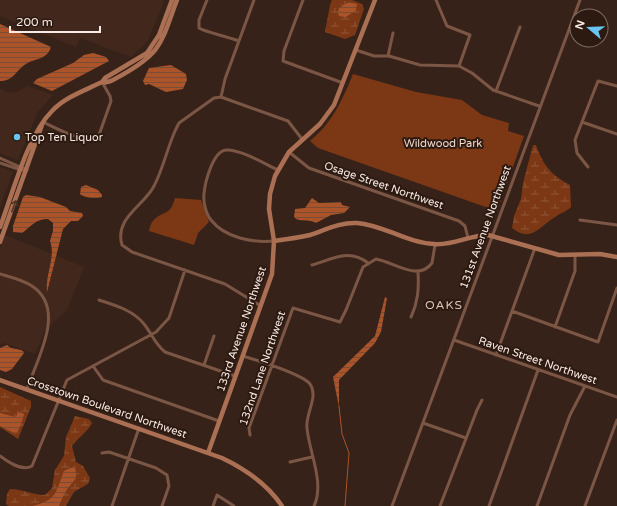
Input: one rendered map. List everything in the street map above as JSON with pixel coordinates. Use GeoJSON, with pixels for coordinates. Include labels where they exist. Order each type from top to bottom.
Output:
{"type":"FeatureCollection","features":[{"type":"Feature","properties":{"kind":"street"},"geometry":{"type":"LineString","coordinates":[[0,227],[43,122],[61,103],[102,82],[105,78],[147,53],[164,29],[175,0]]}},
{"type":"Feature","properties":{"kind":"street"},"geometry":{"type":"LineString","coordinates":[[207,0],[199,20],[199,28],[239,41]]}},
{"type":"Feature","properties":{"kind":"street"},"geometry":{"type":"LineString","coordinates":[[221,97],[225,79],[254,0]]}},
{"type":"Feature","properties":{"kind":"street"},"geometry":{"type":"LineString","coordinates":[[303,0],[284,51],[283,61],[295,67],[343,83]]}},
{"type":"Feature","properties":{"kind":"street","name":"133rd Avenue Northwest"},"geometry":{"type":"LineString","coordinates":[[208,453],[272,274],[274,241],[269,208],[270,194],[278,170],[289,152],[328,115],[343,83],[375,0]]}},
{"type":"Feature","properties":{"kind":"street"},"geometry":{"type":"LineString","coordinates":[[436,0],[446,26],[470,35],[459,66]]}},
{"type":"Feature","properties":{"kind":"street","name":"131st Avenue Northwest"},"geometry":{"type":"LineString","coordinates":[[392,506],[578,0]]}},
{"type":"Feature","properties":{"kind":"street"},"geometry":{"type":"LineString","coordinates":[[496,91],[520,27]]}},
{"type":"Feature","properties":{"kind":"street"},"geometry":{"type":"LineString","coordinates":[[388,56],[393,33]]}},
{"type":"Feature","properties":{"kind":"street"},"geometry":{"type":"LineString","coordinates":[[356,50],[374,56],[388,56],[420,65],[459,66],[472,73],[496,91],[539,106]]}},
{"type":"Feature","properties":{"kind":"street"},"geometry":{"type":"LineString","coordinates":[[588,167],[580,158],[575,147],[575,140],[598,81],[617,86]]}},
{"type":"Feature","properties":{"kind":"street"},"geometry":{"type":"LineString","coordinates":[[43,122],[87,140],[96,137],[111,101],[102,82]]}},
{"type":"Feature","properties":{"kind":"street"},"geometry":{"type":"LineString","coordinates":[[260,306],[225,284],[132,252],[122,245],[121,234],[129,214],[154,186],[175,131],[180,123],[195,110],[214,98],[221,97],[288,120],[302,139]]}},
{"type":"Feature","properties":{"kind":"street"},"geometry":{"type":"LineString","coordinates":[[582,122],[617,134]]}},
{"type":"Feature","properties":{"kind":"street"},"geometry":{"type":"LineString","coordinates":[[278,170],[253,158],[230,150],[222,151],[214,158],[206,181],[204,201],[211,220],[224,231],[240,238],[262,242],[308,235],[347,224],[357,223],[370,225],[423,243],[435,245],[446,244],[480,235],[492,235],[559,255],[600,254],[617,257]]}},
{"type":"Feature","properties":{"kind":"street","name":"Osage Street Northwest"},"geometry":{"type":"LineString","coordinates":[[289,152],[309,168],[459,221],[465,226],[468,238]]}},
{"type":"Feature","properties":{"kind":"street"},"geometry":{"type":"LineString","coordinates":[[0,158],[23,169]]}},
{"type":"Feature","properties":{"kind":"street"},"geometry":{"type":"LineString","coordinates":[[0,163],[23,169]]}},
{"type":"Feature","properties":{"kind":"street"},"geometry":{"type":"LineString","coordinates":[[0,242],[23,169]]}},
{"type":"Feature","properties":{"kind":"street"},"geometry":{"type":"LineString","coordinates":[[580,220],[617,225]]}},
{"type":"Feature","properties":{"kind":"street"},"geometry":{"type":"LineString","coordinates":[[312,265],[349,254],[355,255],[368,263],[376,260],[383,261],[418,272],[425,270],[432,264],[435,245]]}},
{"type":"Feature","properties":{"kind":"street"},"geometry":{"type":"LineString","coordinates":[[496,355],[535,248]]}},
{"type":"Feature","properties":{"kind":"street"},"geometry":{"type":"LineString","coordinates":[[555,327],[575,272],[575,255]]}},
{"type":"Feature","properties":{"kind":"street","name":"132nd Lane Northwest"},"geometry":{"type":"LineString","coordinates":[[250,435],[249,428],[293,308],[340,321],[346,310],[360,272],[368,263]]}},
{"type":"Feature","properties":{"kind":"street"},"geometry":{"type":"LineString","coordinates":[[0,456],[9,463],[28,468],[35,462],[57,399],[67,380],[156,332],[169,318],[185,270]]}},
{"type":"Feature","properties":{"kind":"street"},"geometry":{"type":"LineString","coordinates":[[411,317],[417,304],[419,291],[418,272]]}},
{"type":"Feature","properties":{"kind":"street"},"geometry":{"type":"LineString","coordinates":[[0,274],[32,287],[45,301],[49,312],[48,329],[27,389]]}},
{"type":"Feature","properties":{"kind":"street"},"geometry":{"type":"LineString","coordinates":[[512,311],[598,342],[617,288]]}},
{"type":"Feature","properties":{"kind":"street"},"geometry":{"type":"LineString","coordinates":[[99,300],[131,313],[144,324],[156,345],[165,352],[235,376]]}},
{"type":"Feature","properties":{"kind":"street"},"geometry":{"type":"LineString","coordinates":[[204,365],[214,336]]}},
{"type":"Feature","properties":{"kind":"street","name":"Raven Street Northwest"},"geometry":{"type":"LineString","coordinates":[[454,340],[617,397]]}},
{"type":"Feature","properties":{"kind":"street"},"geometry":{"type":"LineString","coordinates":[[243,356],[303,378],[312,388],[313,396],[306,427],[318,485],[314,506]]}},
{"type":"Feature","properties":{"kind":"street"},"geometry":{"type":"LineString","coordinates":[[93,366],[103,380],[219,421]]}},
{"type":"Feature","properties":{"kind":"street"},"geometry":{"type":"LineString","coordinates":[[489,506],[538,370]]}},
{"type":"Feature","properties":{"kind":"street","name":"Crosstown Boulevard Northwest"},"geometry":{"type":"LineString","coordinates":[[0,380],[139,428],[208,453],[238,466],[249,473],[278,500],[282,506]]}},
{"type":"Feature","properties":{"kind":"street"},"geometry":{"type":"LineString","coordinates":[[537,506],[570,415],[584,386]]}},
{"type":"Feature","properties":{"kind":"street"},"geometry":{"type":"LineString","coordinates":[[440,506],[482,400]]}},
{"type":"Feature","properties":{"kind":"street"},"geometry":{"type":"LineString","coordinates":[[585,506],[617,420]]}},
{"type":"Feature","properties":{"kind":"street"},"geometry":{"type":"LineString","coordinates":[[423,423],[466,438]]}},
{"type":"Feature","properties":{"kind":"street"},"geometry":{"type":"LineString","coordinates":[[112,506],[139,428]]}},
{"type":"Feature","properties":{"kind":"street"},"geometry":{"type":"LineString","coordinates":[[102,453],[110,452],[128,458],[156,468],[167,475],[169,479],[169,486],[162,506]]}},
{"type":"Feature","properties":{"kind":"street"},"geometry":{"type":"LineString","coordinates":[[290,462],[312,457]]}},
{"type":"Feature","properties":{"kind":"street"},"geometry":{"type":"LineString","coordinates":[[213,506],[217,495],[234,506]]}},
{"type":"Feature","properties":{"kind":"shaded area"},"geometry":{"type":"Polygon","coordinates":[[[0,0],[164,1],[148,41],[131,57],[80,38],[76,47],[0,16],[0,0]]]}},
{"type":"Feature","properties":{"kind":"shaded area"},"geometry":{"type":"Polygon","coordinates":[[[349,2],[357,4],[356,10],[346,17],[339,16],[339,8],[349,2]]]}},
{"type":"Feature","properties":{"kind":"shaded area"},"geometry":{"type":"Polygon","coordinates":[[[0,24],[51,47],[44,57],[29,62],[5,81],[0,81],[0,24]]]}},
{"type":"Feature","properties":{"kind":"shaded area"},"geometry":{"type":"Polygon","coordinates":[[[93,53],[106,57],[109,61],[52,91],[33,83],[37,79],[73,63],[84,55],[93,53]]]}},
{"type":"Feature","properties":{"kind":"shaded area"},"geometry":{"type":"Polygon","coordinates":[[[171,65],[186,74],[187,80],[183,89],[166,92],[149,84],[145,85],[143,81],[149,68],[171,65]]]}},
{"type":"Feature","properties":{"kind":"shaded area"},"geometry":{"type":"Polygon","coordinates":[[[28,86],[53,95],[37,113],[18,160],[0,153],[0,89],[9,93],[16,92],[28,86]]]}},
{"type":"Feature","properties":{"kind":"shaded area"},"geometry":{"type":"Polygon","coordinates":[[[0,167],[13,172],[0,208],[0,167]]]}},
{"type":"Feature","properties":{"kind":"shaded area"},"geometry":{"type":"Polygon","coordinates":[[[86,185],[98,190],[102,197],[91,198],[80,194],[81,187],[86,185]]]}},
{"type":"Feature","properties":{"kind":"shaded area"},"geometry":{"type":"Polygon","coordinates":[[[26,195],[40,197],[66,207],[70,211],[82,213],[83,216],[78,221],[71,221],[63,229],[47,292],[47,279],[52,253],[50,241],[53,231],[53,223],[48,219],[44,219],[34,223],[22,233],[13,232],[13,226],[23,197],[26,195]]]}},
{"type":"Feature","properties":{"kind":"shaded area"},"geometry":{"type":"Polygon","coordinates":[[[312,198],[319,203],[341,202],[342,205],[350,207],[344,213],[331,215],[316,223],[296,219],[294,217],[295,209],[305,208],[312,198]]]}},
{"type":"Feature","properties":{"kind":"shaded area"},"geometry":{"type":"Polygon","coordinates":[[[5,235],[84,267],[67,310],[45,330],[35,354],[4,343],[0,345],[0,248],[5,235]]]}},
{"type":"Feature","properties":{"kind":"shaded area"},"geometry":{"type":"Polygon","coordinates":[[[385,297],[387,298],[381,332],[375,343],[339,380],[339,407],[333,377],[375,336],[385,297]]]}},
{"type":"Feature","properties":{"kind":"shaded area"},"geometry":{"type":"Polygon","coordinates":[[[7,345],[11,348],[23,351],[24,353],[12,369],[6,372],[0,370],[0,348],[7,345]]]}},
{"type":"Feature","properties":{"kind":"shaded area"},"geometry":{"type":"Polygon","coordinates":[[[17,411],[24,414],[21,425],[16,434],[0,426],[0,413],[15,417],[17,415],[17,411]]]}},
{"type":"Feature","properties":{"kind":"shaded area"},"geometry":{"type":"Polygon","coordinates":[[[75,466],[76,478],[65,492],[59,506],[33,506],[41,504],[51,498],[57,490],[64,471],[75,466]]]}},
{"type":"Feature","properties":{"kind":"green space"},"geometry":{"type":"Polygon","coordinates":[[[332,0],[352,0],[362,4],[364,9],[355,35],[345,39],[325,32],[332,0]]]}},
{"type":"Feature","properties":{"kind":"green space","name":"Wildwood Park"},"geometry":{"type":"Polygon","coordinates":[[[353,74],[416,92],[462,100],[482,115],[509,123],[508,131],[524,136],[497,211],[318,148],[310,141],[318,134],[336,111],[353,74]]]}},
{"type":"Feature","properties":{"kind":"green space"},"geometry":{"type":"Polygon","coordinates":[[[533,145],[536,145],[548,169],[570,185],[571,207],[535,232],[524,234],[512,228],[514,216],[521,199],[523,183],[533,145]]]}},
{"type":"Feature","properties":{"kind":"green space"},"geometry":{"type":"Polygon","coordinates":[[[175,198],[201,200],[209,222],[198,233],[194,245],[149,231],[153,221],[156,218],[169,211],[175,198]]]}},
{"type":"Feature","properties":{"kind":"green space"},"geometry":{"type":"Polygon","coordinates":[[[0,387],[31,401],[31,407],[18,439],[0,427],[0,387]]]}},
{"type":"Feature","properties":{"kind":"green space"},"geometry":{"type":"Polygon","coordinates":[[[75,416],[89,419],[92,423],[72,446],[76,462],[83,466],[90,478],[88,484],[74,492],[66,506],[9,506],[6,504],[7,494],[10,489],[45,495],[52,488],[55,470],[64,456],[66,437],[75,416]]]}},
{"type":"Feature","properties":{"kind":"waterway"},"geometry":{"type":"LineString","coordinates":[[339,406],[342,434],[349,453],[345,506]]}},
{"type":"Feature","properties":{"kind":"place","name":"Top Ten Liquor"},"geometry":{"type":"Point","coordinates":[17,137]}},
{"type":"Feature","properties":{"kind":"district","name":"OAKS"},"geometry":{"type":"Point","coordinates":[444,305]}}]}
